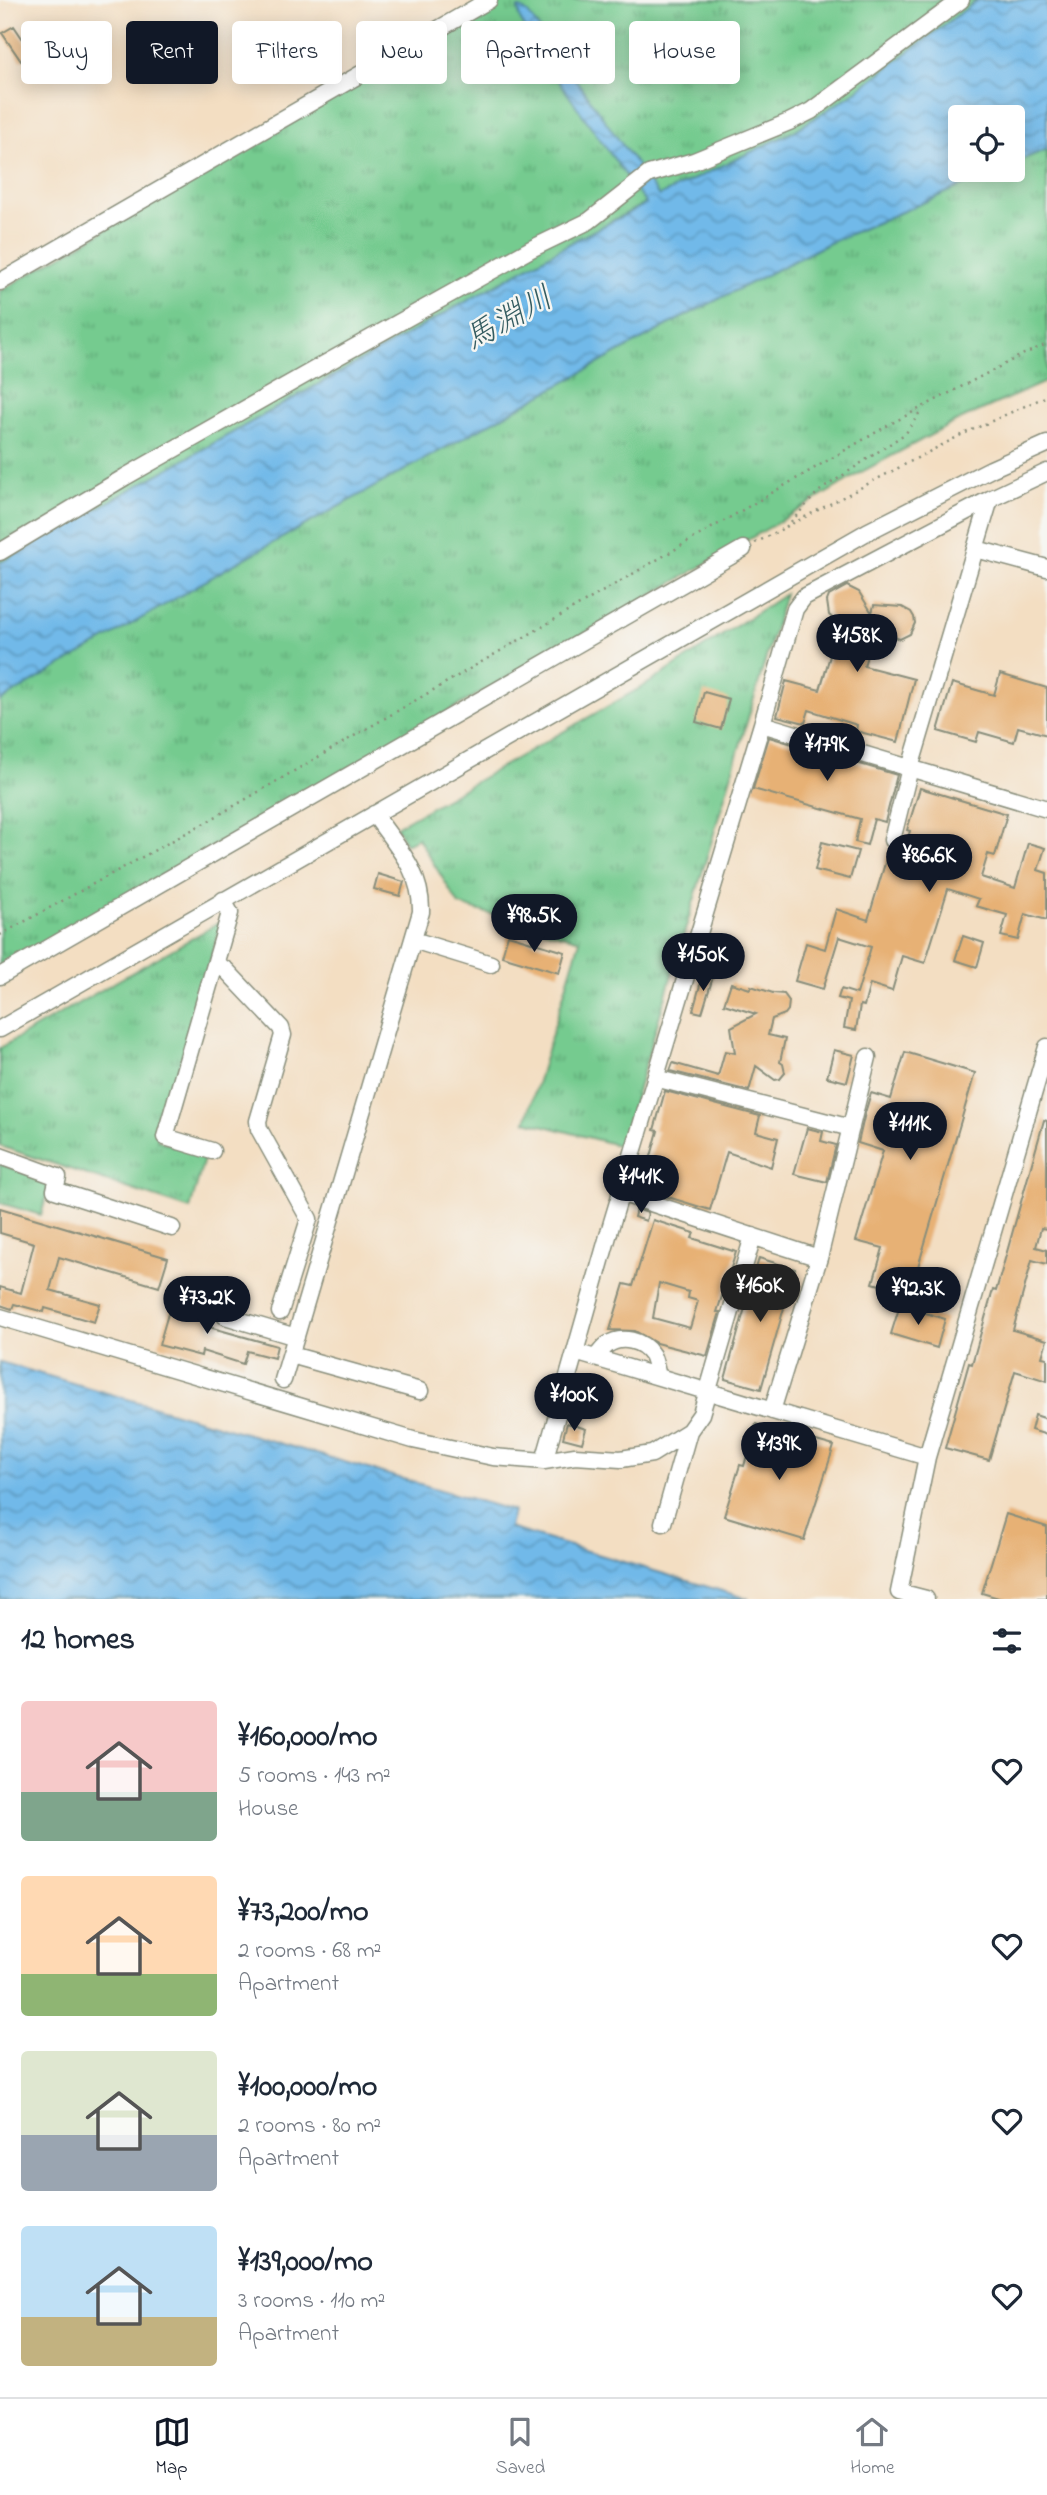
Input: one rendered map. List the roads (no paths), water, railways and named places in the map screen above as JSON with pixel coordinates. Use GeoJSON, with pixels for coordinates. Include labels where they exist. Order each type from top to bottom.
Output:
{"type":"FeatureCollection","features":[{"type":"Feature","properties":{"kind":"street"},"geometry":{"type":"LineString","coordinates":[[0,282],[489,0]]}},
{"type":"Feature","properties":{"kind":"street"},"geometry":{"type":"LineString","coordinates":[[0,552],[124,477],[531,249],[589,220],[649,174],[694,161],[811,111],[961,0]]}},
{"type":"Feature","properties":{"kind":"street"},"geometry":{"type":"LineString","coordinates":[[0,1029],[867,532],[991,469],[1047,444]]}},
{"type":"Feature","properties":{"kind":"street"},"geometry":{"type":"LineString","coordinates":[[544,1461],[620,1193],[795,608],[804,597],[1047,472]]}},
{"type":"Feature","properties":{"kind":"street"},"geometry":{"type":"LineString","coordinates":[[892,840],[910,768],[990,499]]}},
{"type":"Feature","properties":{"kind":"street"},"geometry":{"type":"LineString","coordinates":[[0,976],[743,549]]}},
{"type":"Feature","properties":{"kind":"street"},"geometry":{"type":"LineString","coordinates":[[976,549],[1047,568]]}},
{"type":"Feature","properties":{"kind":"street"},"geometry":{"type":"LineString","coordinates":[[762,724],[1047,809]]}},
{"type":"Feature","properties":{"kind":"street"},"geometry":{"type":"LineString","coordinates":[[283,1380],[421,912],[421,892],[414,872],[374,814]]}},
{"type":"Feature","properties":{"kind":"street"},"geometry":{"type":"LineString","coordinates":[[212,1151],[165,1137],[230,913],[223,900]]}},
{"type":"Feature","properties":{"kind":"street"},"geometry":{"type":"LineString","coordinates":[[412,940],[491,964]]}},
{"type":"Feature","properties":{"kind":"street"},"geometry":{"type":"LineString","coordinates":[[216,963],[227,971],[281,1028],[283,1035],[258,1121],[259,1129],[309,1219],[280,1312]]}},
{"type":"Feature","properties":{"kind":"street"},"geometry":{"type":"LineString","coordinates":[[926,1599],[899,1592],[927,1457],[1047,1046]]}},
{"type":"Feature","properties":{"kind":"street"},"geometry":{"type":"LineString","coordinates":[[772,1411],[819,1258],[868,1057]]}},
{"type":"Feature","properties":{"kind":"street"},"geometry":{"type":"LineString","coordinates":[[655,1078],[851,1128]]}},
{"type":"Feature","properties":{"kind":"street"},"geometry":{"type":"LineString","coordinates":[[0,1156],[58,1177],[55,1190],[172,1228]]}},
{"type":"Feature","properties":{"kind":"street"},"geometry":{"type":"LineString","coordinates":[[620,1193],[819,1258]]}},
{"type":"Feature","properties":{"kind":"street"},"geometry":{"type":"LineString","coordinates":[[663,1523],[690,1431],[701,1414],[753,1237]]}},
{"type":"Feature","properties":{"kind":"street"},"geometry":{"type":"LineString","coordinates":[[225,1316],[296,1337]]}},
{"type":"Feature","properties":{"kind":"street"},"geometry":{"type":"LineString","coordinates":[[0,1317],[413,1440],[493,1457],[544,1461],[575,1456],[621,1459],[652,1454],[690,1431]]}},
{"type":"Feature","properties":{"kind":"street"},"geometry":{"type":"LineString","coordinates":[[595,1358],[606,1346],[617,1340],[632,1341],[644,1345],[652,1356],[658,1376]]}},
{"type":"Feature","properties":{"kind":"street"},"geometry":{"type":"LineString","coordinates":[[575,1352],[927,1457]]}},
{"type":"Feature","properties":{"kind":"street"},"geometry":{"type":"LineString","coordinates":[[291,1355],[420,1391]]}},
{"type":"Feature","properties":{"kind":"water","name":"馬淵川"},"geometry":{"type":"Polygon","coordinates":[[[978,0],[1047,0],[1047,149],[1025,158],[1025,105],[948,105],[948,182],[971,182],[829,243],[679,319],[236,563],[0,701],[0,563],[578,239],[646,204],[561,84],[579,84],[659,196],[791,133],[851,95],[978,0]]]}},
{"type":"Feature","properties":{"kind":"water"},"geometry":{"type":"Polygon","coordinates":[[[518,8],[521,8],[534,21],[521,21],[518,8]]]}},
{"type":"Feature","properties":{"kind":"water"},"geometry":{"type":"Polygon","coordinates":[[[0,1362],[513,1511],[509,1528],[749,1599],[0,1599],[0,1362]]]}}]}
